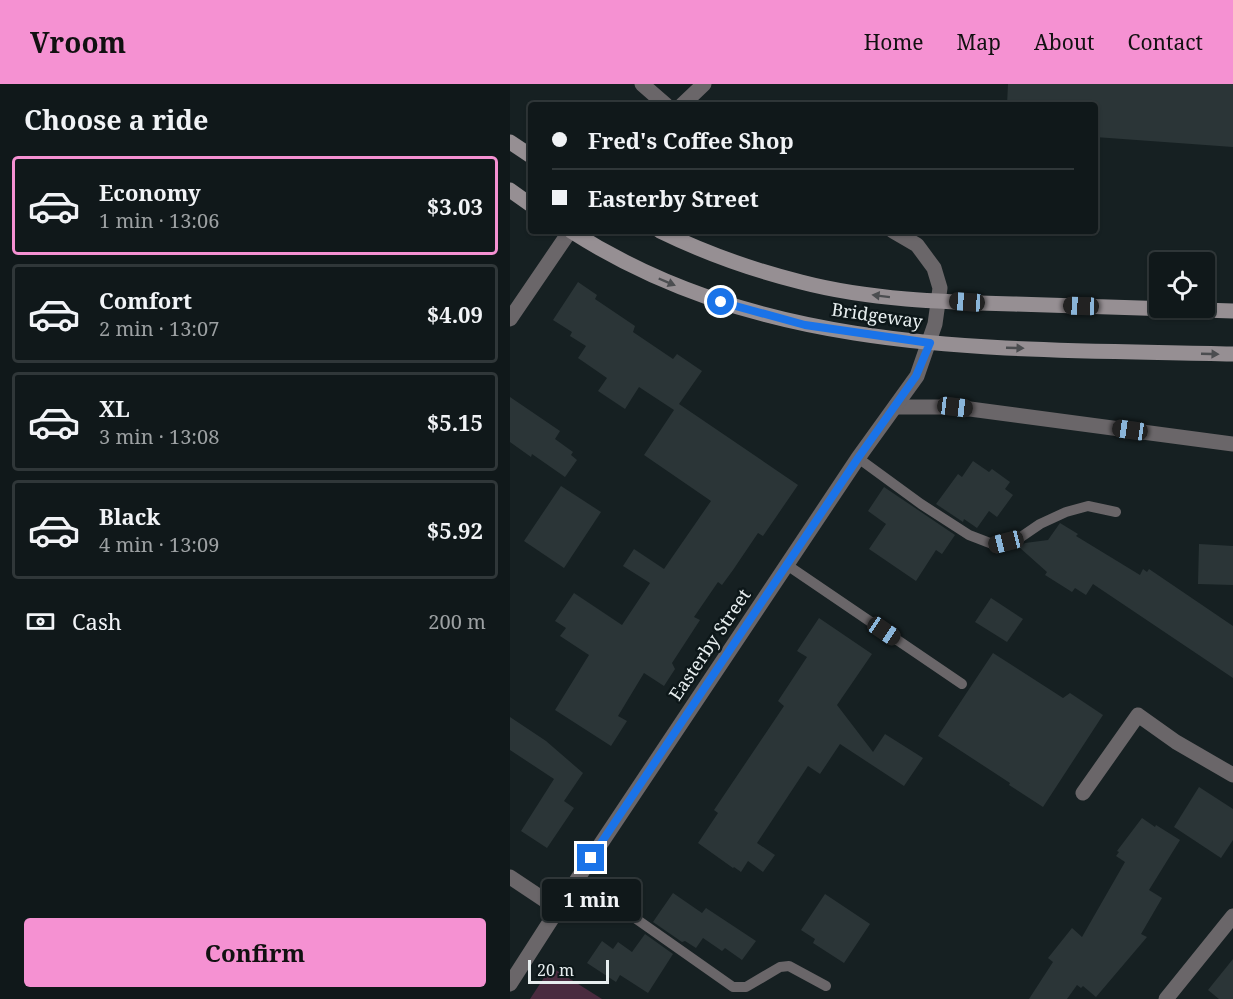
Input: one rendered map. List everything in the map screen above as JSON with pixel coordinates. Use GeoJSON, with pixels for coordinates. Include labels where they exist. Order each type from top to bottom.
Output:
{"type":"FeatureCollection","features":[{"type":"Feature","properties":{"kind":"main road"},"geometry":{"type":"LineString","coordinates":[[510,142],[528,154]]}},
{"type":"Feature","properties":{"kind":"main road"},"geometry":{"type":"LineString","coordinates":[[510,190],[528,203]]}},
{"type":"Feature","properties":{"kind":"main road","name":"Bridgeway"},"geometry":{"type":"LineString","coordinates":[[576,234],[640,270],[693,293],[748,311],[805,325],[930,343],[984,347],[1233,354]]}},
{"type":"Feature","properties":{"kind":"main road","name":"Bridgeway"},"geometry":{"type":"LineString","coordinates":[[667,234],[718,256],[803,283],[861,294],[939,301],[1233,311]]}},
{"type":"Feature","properties":{"kind":"street"},"geometry":{"type":"LineString","coordinates":[[642,84],[663,102]]}},
{"type":"Feature","properties":{"kind":"street"},"geometry":{"type":"LineString","coordinates":[[685,102],[704,84]]}},
{"type":"Feature","properties":{"kind":"street"},"geometry":{"type":"LineString","coordinates":[[510,319],[569,234]]}},
{"type":"Feature","properties":{"kind":"street","name":"Easterby Street"},"geometry":{"type":"LineString","coordinates":[[510,984],[858,458],[916,376],[930,343],[940,288],[934,268],[917,245],[898,234]]}},
{"type":"Feature","properties":{"kind":"street"},"geometry":{"type":"LineString","coordinates":[[895,407],[955,407],[1233,444]]}},
{"type":"Feature","properties":{"kind":"street"},"geometry":{"type":"LineString","coordinates":[[1083,793],[1138,715],[1176,742],[1233,775]]}},
{"type":"Feature","properties":{"kind":"street"},"geometry":{"type":"LineString","coordinates":[[510,877],[558,909]]}},
{"type":"Feature","properties":{"kind":"street"},"geometry":{"type":"LineString","coordinates":[[1166,999],[1233,916]]}},
{"type":"Feature","properties":{"kind":"lane"},"geometry":{"type":"LineString","coordinates":[[858,458],[921,504],[969,535],[995,545],[1018,539],[1040,524],[1066,512],[1088,506],[1116,512]]}},
{"type":"Feature","properties":{"kind":"lane"},"geometry":{"type":"LineString","coordinates":[[787,565],[962,684]]}},
{"type":"Feature","properties":{"kind":"lane"},"geometry":{"type":"LineString","coordinates":[[578,878],[733,987],[746,987],[780,967],[789,966],[826,986]]}},
{"type":"Feature","properties":{"kind":"shaded area"},"geometry":{"type":"Polygon","coordinates":[[[551,967],[602,999],[530,999],[551,967]]]}},
{"type":"Feature","properties":{"kind":"building"},"geometry":{"type":"Polygon","coordinates":[[[1008,84],[1233,84],[1233,147],[1098,137],[1098,102],[1007,102],[1008,84]]]}},
{"type":"Feature","properties":{"kind":"building"},"geometry":{"type":"Polygon","coordinates":[[[578,282],[597,295],[595,299],[635,326],[633,332],[673,359],[677,354],[702,371],[679,404],[798,485],[763,536],[758,533],[722,585],[718,582],[694,617],[700,620],[672,663],[675,669],[664,686],[644,673],[618,716],[627,721],[611,746],[555,710],[589,655],[560,636],[566,628],[555,621],[574,593],[622,625],[650,583],[623,566],[634,549],[664,569],[711,501],[644,455],[674,410],[639,387],[625,409],[598,391],[607,378],[578,358],[586,346],[570,336],[572,332],[553,320],[578,282]]]}},
{"type":"Feature","properties":{"kind":"building"},"geometry":{"type":"Polygon","coordinates":[[[510,397],[560,431],[555,439],[573,452],[571,455],[577,460],[565,477],[510,442],[510,397]]]}},
{"type":"Feature","properties":{"kind":"building"},"geometry":{"type":"Polygon","coordinates":[[[973,461],[989,472],[992,469],[1010,482],[1005,489],[1013,495],[997,517],[989,511],[977,528],[964,519],[963,522],[936,504],[958,474],[962,477],[973,461]]]}},
{"type":"Feature","properties":{"kind":"building"},"geometry":{"type":"Polygon","coordinates":[[[561,486],[601,512],[564,568],[524,541],[561,486]]]}},
{"type":"Feature","properties":{"kind":"building"},"geometry":{"type":"Polygon","coordinates":[[[884,487],[955,535],[942,554],[936,550],[916,581],[869,549],[886,524],[868,511],[884,487]]]}},
{"type":"Feature","properties":{"kind":"building"},"geometry":{"type":"Polygon","coordinates":[[[1060,523],[1078,534],[1076,536],[1140,575],[1143,569],[1147,572],[1149,569],[1233,626],[1233,678],[1093,584],[1086,595],[1075,588],[1072,592],[1045,575],[1047,572],[1019,547],[1025,543],[1048,540],[1060,523]]]}},
{"type":"Feature","properties":{"kind":"building"},"geometry":{"type":"Polygon","coordinates":[[[1199,544],[1233,546],[1233,585],[1198,584],[1199,544]]]}},
{"type":"Feature","properties":{"kind":"building"},"geometry":{"type":"Polygon","coordinates":[[[991,598],[1023,619],[1007,642],[975,622],[991,598]]]}},
{"type":"Feature","properties":{"kind":"building"},"geometry":{"type":"Polygon","coordinates":[[[819,618],[872,654],[837,705],[873,752],[885,734],[923,758],[904,786],[840,744],[820,774],[808,766],[757,843],[775,855],[763,872],[748,861],[741,872],[698,843],[718,813],[714,810],[784,706],[778,701],[807,657],[797,651],[819,618]]]}},
{"type":"Feature","properties":{"kind":"building"},"geometry":{"type":"Polygon","coordinates":[[[993,653],[1063,698],[1070,693],[1103,715],[1043,807],[938,736],[993,653]]]}},
{"type":"Feature","properties":{"kind":"building"},"geometry":{"type":"Polygon","coordinates":[[[510,717],[546,741],[583,773],[564,801],[574,808],[547,848],[521,831],[554,779],[510,750],[510,717]]]}},
{"type":"Feature","properties":{"kind":"building"},"geometry":{"type":"Polygon","coordinates":[[[1199,787],[1233,809],[1233,840],[1221,858],[1174,827],[1199,787]]]}},
{"type":"Feature","properties":{"kind":"building"},"geometry":{"type":"Polygon","coordinates":[[[1142,818],[1180,840],[1149,890],[1162,898],[1141,934],[1147,937],[1096,997],[1083,986],[1081,988],[1077,985],[1067,999],[1029,999],[1053,962],[1048,958],[1072,928],[1082,937],[1125,862],[1116,856],[1119,852],[1117,851],[1142,818]]]}},
{"type":"Feature","properties":{"kind":"building"},"geometry":{"type":"Polygon","coordinates":[[[673,893],[702,913],[706,908],[756,941],[742,960],[725,948],[722,951],[703,938],[696,948],[685,941],[682,942],[653,922],[673,893]]]}},
{"type":"Feature","properties":{"kind":"building"},"geometry":{"type":"Polygon","coordinates":[[[825,894],[870,924],[844,963],[813,943],[815,939],[801,930],[825,894]]]}},
{"type":"Feature","properties":{"kind":"building"},"geometry":{"type":"Polygon","coordinates":[[[645,934],[673,954],[648,993],[620,975],[616,982],[587,963],[602,941],[613,949],[618,942],[632,952],[645,934]]]}},
{"type":"Feature","properties":{"kind":"building"},"geometry":{"type":"Polygon","coordinates":[[[1233,959],[1233,999],[1219,999],[1208,990],[1233,959]]]}},
{"type":"Feature","properties":{"kind":"route"},"geometry":{"type":"LineString","coordinates":[[591,858],[858,458],[916,376],[930,343],[805,325],[721,302]]}}]}
